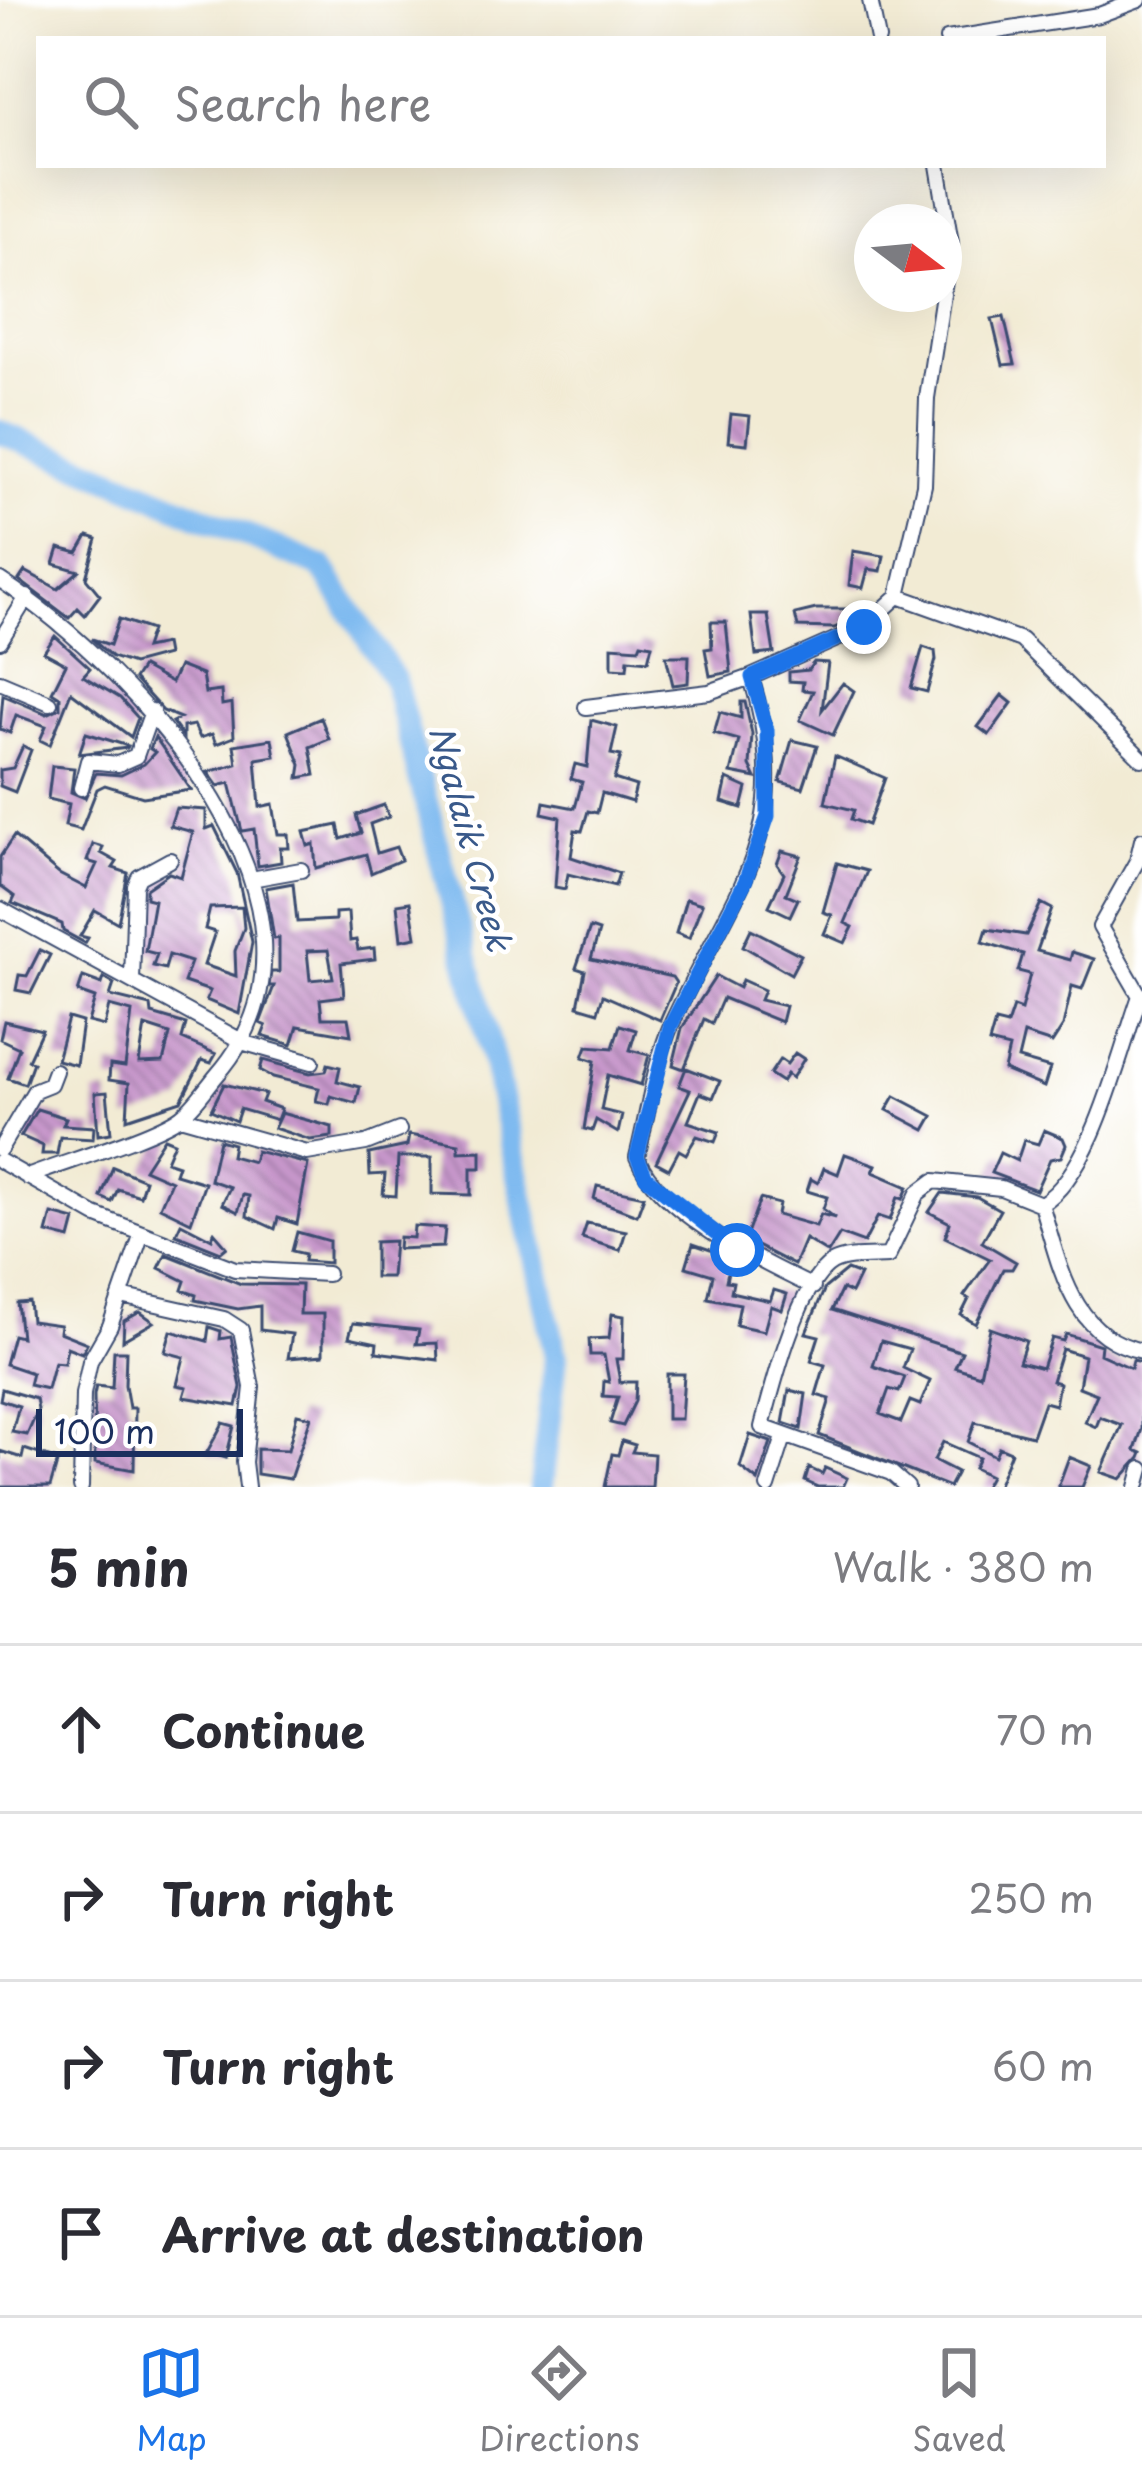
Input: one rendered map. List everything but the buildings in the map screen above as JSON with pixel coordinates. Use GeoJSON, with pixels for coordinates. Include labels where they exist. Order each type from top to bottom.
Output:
{"type":"FeatureCollection","features":[{"type":"Feature","properties":{"kind":"street"},"geometry":{"type":"LineString","coordinates":[[870,0],[877,36]]}},
{"type":"Feature","properties":{"kind":"street"},"geometry":{"type":"LineString","coordinates":[[966,36],[1099,15],[1139,0]]}},
{"type":"Feature","properties":{"kind":"street"},"geometry":{"type":"LineString","coordinates":[[938,168],[944,204]]}},
{"type":"Feature","properties":{"kind":"street"},"geometry":{"type":"LineString","coordinates":[[586,707],[709,692],[752,677],[864,627],[898,596],[924,485],[928,398],[941,312]]}},
{"type":"Feature","properties":{"kind":"street"},"geometry":{"type":"LineString","coordinates":[[0,580],[27,597],[152,711],[220,806],[250,879],[263,945],[245,1043],[180,1117],[26,1177]]}},
{"type":"Feature","properties":{"kind":"street"},"geometry":{"type":"LineString","coordinates":[[898,596],[1021,640],[1142,759]]}},
{"type":"Feature","properties":{"kind":"street"},"geometry":{"type":"LineString","coordinates":[[0,640],[27,597]]}},
{"type":"Feature","properties":{"kind":"street"},"geometry":{"type":"LineString","coordinates":[[752,677],[767,730],[768,816],[745,882],[670,1027],[637,1156],[646,1177],[737,1250],[813,1287]]}},
{"type":"Feature","properties":{"kind":"street"},"geometry":{"type":"LineString","coordinates":[[0,682],[50,703]]}},
{"type":"Feature","properties":{"kind":"street"},"geometry":{"type":"LineString","coordinates":[[81,788],[88,761],[118,764],[136,756],[152,711]]}},
{"type":"Feature","properties":{"kind":"street"},"geometry":{"type":"LineString","coordinates":[[1041,1204],[1060,1192],[1078,1163],[1140,996],[1100,927],[1137,861],[1142,840]]}},
{"type":"Feature","properties":{"kind":"street"},"geometry":{"type":"LineString","coordinates":[[132,981],[135,886],[139,877],[170,860]]}},
{"type":"Feature","properties":{"kind":"street"},"geometry":{"type":"LineString","coordinates":[[250,879],[301,870]]}},
{"type":"Feature","properties":{"kind":"street"},"geometry":{"type":"LineString","coordinates":[[0,909],[60,947],[245,1043],[312,1062]]}},
{"type":"Feature","properties":{"kind":"street"},"geometry":{"type":"LineString","coordinates":[[0,1149],[35,1090],[50,1084],[55,1071]]}},
{"type":"Feature","properties":{"kind":"street"},"geometry":{"type":"LineString","coordinates":[[180,1117],[307,1153],[366,1143],[399,1130]]}},
{"type":"Feature","properties":{"kind":"street"},"geometry":{"type":"LineString","coordinates":[[0,1161],[95,1215],[235,1269],[328,1274]]}},
{"type":"Feature","properties":{"kind":"street"},"geometry":{"type":"LineString","coordinates":[[908,1487],[891,1473],[763,1427],[790,1336],[813,1287],[834,1261],[888,1256],[918,1193],[934,1181],[1001,1188],[1041,1204]]}},
{"type":"Feature","properties":{"kind":"street"},"geometry":{"type":"LineString","coordinates":[[1041,1204],[1061,1276],[1092,1328],[1142,1351]]}},
{"type":"Feature","properties":{"kind":"street"},"geometry":{"type":"LineString","coordinates":[[81,1487],[83,1394],[90,1361],[121,1296],[142,1233]]}},
{"type":"Feature","properties":{"kind":"street"},"geometry":{"type":"LineString","coordinates":[[121,1296],[224,1319],[241,1330],[252,1387],[244,1462],[247,1487]]}},
{"type":"Feature","properties":{"kind":"street"},"geometry":{"type":"LineString","coordinates":[[768,1487],[784,1437]]}},
{"type":"Feature","properties":{"kind":"street"},"geometry":{"type":"LineString","coordinates":[[1137,1487],[1142,1468]]}},
{"type":"Feature","properties":{"kind":"waterway","name":"Ngalaik Creek"},"geometry":{"type":"LineString","coordinates":[[0,432],[322,567],[394,679],[493,1059],[556,1357],[541,1487]]}},
{"type":"Feature","properties":{"kind":"route"},"geometry":{"type":"LineString","coordinates":[[737,1250],[646,1177],[637,1156],[670,1027],[745,882],[768,816],[767,730],[752,677],[864,627]]}}]}
